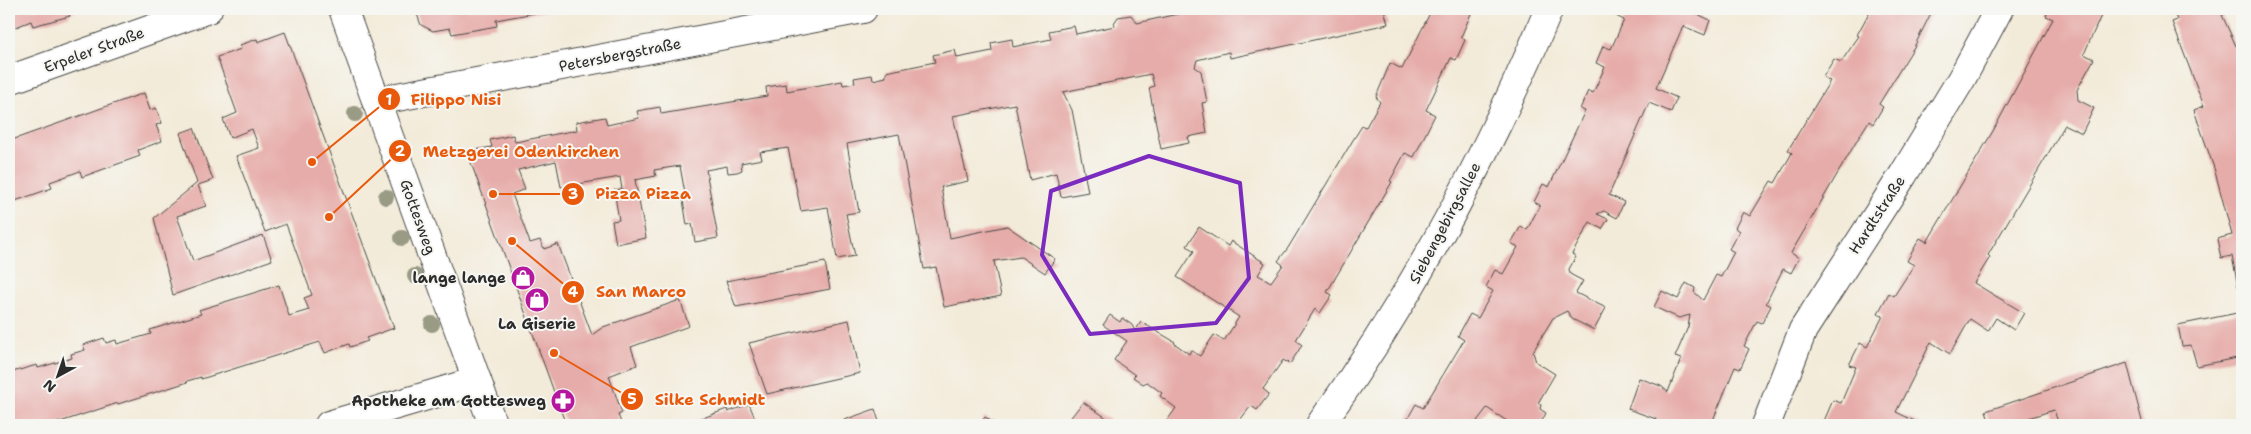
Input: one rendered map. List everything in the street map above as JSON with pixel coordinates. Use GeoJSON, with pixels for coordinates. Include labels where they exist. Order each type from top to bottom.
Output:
{"type":"FeatureCollection","features":[{"type":"Feature","properties":{"kind":"street","name":"Erpeler Straße"},"geometry":{"type":"LineString","coordinates":[[9,80],[208,9]]}},
{"type":"Feature","properties":{"kind":"street","name":"Gottesweg"},"geometry":{"type":"LineString","coordinates":[[343,9],[493,425]]}},
{"type":"Feature","properties":{"kind":"street","name":"Petersbergstraße"},"geometry":{"type":"LineString","coordinates":[[376,101],[863,9]]}},
{"type":"Feature","properties":{"kind":"street","name":"Siebengebirgsallee"},"geometry":{"type":"LineString","coordinates":[[1320,425],[1410,290],[1467,184],[1530,56],[1549,9]]}},
{"type":"Feature","properties":{"kind":"street","name":"Hardtstraße"},"geometry":{"type":"LineString","coordinates":[[1766,425],[1803,330],[1962,78],[1999,9]]}},
{"type":"Feature","properties":{"kind":"street"},"geometry":{"type":"LineString","coordinates":[[329,425],[477,381]]}},
{"type":"Feature","properties":{"kind":"highlighted area"},"geometry":{"type":"Polygon","coordinates":[[[1149,156],[1240,183],[1249,278],[1216,323],[1090,334],[1042,255],[1051,191],[1149,156]]]}},
{"type":"Feature","properties":{"kind":"building"},"geometry":{"type":"Polygon","coordinates":[[[9,9],[78,10],[69,14],[70,16],[33,26],[31,21],[11,29],[12,32],[9,33],[9,9]]]}},
{"type":"Feature","properties":{"kind":"building"},"geometry":{"type":"Polygon","coordinates":[[[415,9],[551,10],[496,20],[497,26],[452,34],[450,28],[433,31],[421,25],[415,9]]]}},
{"type":"Feature","properties":{"kind":"building"},"geometry":{"type":"Polygon","coordinates":[[[1181,9],[1384,9],[1388,24],[1230,58],[1229,52],[1197,60],[1195,67],[1201,71],[1207,102],[1202,103],[1207,133],[1188,137],[1189,143],[1161,149],[1149,88],[1154,86],[1151,74],[1063,92],[1072,110],[1088,192],[1061,197],[1056,173],[1030,180],[1015,104],[953,116],[968,181],[941,187],[950,238],[1007,226],[1055,259],[1045,273],[1021,257],[994,261],[1001,296],[944,307],[936,267],[924,269],[899,134],[847,144],[859,212],[846,214],[855,256],[837,259],[828,207],[801,211],[788,148],[760,152],[762,159],[741,163],[742,170],[737,172],[728,173],[727,166],[706,170],[718,238],[695,242],[692,224],[687,225],[683,200],[686,199],[680,166],[654,170],[656,176],[635,180],[646,238],[616,244],[612,221],[619,220],[614,190],[622,189],[620,177],[561,187],[556,161],[518,170],[525,189],[512,194],[530,243],[540,240],[544,249],[558,244],[592,335],[603,327],[680,300],[689,326],[631,347],[637,365],[609,376],[622,413],[618,415],[622,425],[566,425],[470,160],[475,150],[492,147],[490,140],[513,135],[515,142],[577,130],[576,122],[605,117],[607,125],[639,118],[637,111],[660,107],[661,114],[767,96],[766,87],[786,84],[787,91],[842,81],[843,85],[855,83],[854,78],[872,75],[873,80],[886,77],[886,72],[935,62],[933,55],[955,50],[957,58],[992,51],[991,43],[1012,39],[1013,47],[1051,39],[1049,31],[1074,26],[1076,34],[1115,26],[1114,23],[1118,17],[1131,15],[1137,23],[1182,13],[1181,9]]]}},
{"type":"Feature","properties":{"kind":"building"},"geometry":{"type":"Polygon","coordinates":[[[1432,9],[1473,9],[1461,37],[1465,40],[1456,60],[1451,58],[1426,110],[1435,115],[1414,157],[1405,153],[1390,181],[1392,182],[1327,292],[1332,295],[1320,313],[1315,309],[1296,340],[1302,345],[1290,364],[1283,360],[1263,389],[1269,394],[1257,410],[1251,406],[1236,425],[1164,425],[1176,408],[1160,396],[1162,393],[1147,382],[1143,384],[1133,377],[1135,375],[1114,360],[1127,341],[1103,325],[1110,315],[1120,322],[1122,318],[1132,325],[1135,331],[1141,322],[1175,342],[1189,354],[1191,350],[1200,356],[1214,335],[1224,341],[1239,317],[1177,277],[1194,251],[1187,246],[1199,227],[1228,246],[1231,241],[1265,263],[1258,275],[1271,282],[1283,265],[1278,261],[1288,248],[1353,140],[1362,126],[1366,127],[1380,102],[1376,97],[1390,63],[1402,69],[1432,9]]]}},
{"type":"Feature","properties":{"kind":"building"},"geometry":{"type":"Polygon","coordinates":[[[1619,9],[1687,9],[1710,20],[1705,35],[1683,26],[1656,88],[1677,98],[1671,112],[1649,103],[1609,195],[1624,202],[1617,218],[1604,211],[1597,214],[1608,219],[1602,229],[1590,222],[1572,254],[1576,257],[1569,269],[1570,274],[1583,281],[1576,293],[1606,308],[1594,330],[1572,319],[1567,311],[1553,318],[1542,336],[1533,352],[1536,362],[1555,374],[1538,403],[1541,405],[1540,409],[1546,413],[1540,425],[1513,425],[1487,408],[1477,421],[1483,425],[1407,425],[1405,423],[1416,404],[1423,408],[1464,340],[1458,336],[1470,314],[1478,318],[1493,291],[1486,287],[1495,270],[1503,274],[1518,247],[1511,243],[1521,226],[1527,230],[1540,205],[1534,202],[1543,184],[1549,187],[1585,111],[1580,109],[1588,91],[1593,93],[1605,67],[1596,63],[1603,46],[1611,49],[1624,20],[1616,16],[1619,9]]]}},
{"type":"Feature","properties":{"kind":"building"},"geometry":{"type":"Polygon","coordinates":[[[1871,9],[1933,9],[1914,47],[1879,104],[1883,107],[1873,124],[1869,121],[1862,132],[1791,253],[1799,258],[1791,273],[1783,269],[1766,303],[1771,306],[1762,323],[1757,321],[1744,346],[1749,349],[1740,369],[1735,367],[1711,425],[1654,425],[1656,419],[1628,409],[1639,378],[1661,386],[1668,392],[1681,359],[1675,357],[1688,327],[1690,315],[1679,318],[1654,307],[1662,291],[1678,299],[1686,283],[1695,288],[1694,292],[1703,300],[1716,275],[1721,277],[1734,252],[1729,249],[1739,231],[1735,228],[1743,212],[1750,216],[1771,181],[1775,183],[1792,153],[1788,150],[1830,81],[1823,77],[1834,59],[1841,62],[1859,36],[1857,35],[1871,9]]]}},
{"type":"Feature","properties":{"kind":"building"},"geometry":{"type":"Polygon","coordinates":[[[2049,9],[2104,9],[2084,54],[2094,59],[2077,90],[2078,100],[2094,108],[2082,133],[2065,125],[1988,255],[1990,257],[1974,283],[2024,313],[2014,330],[1996,318],[1988,331],[1970,319],[1950,354],[1931,342],[1896,412],[1923,425],[1831,425],[1824,421],[1833,400],[1841,403],[1856,367],[1849,365],[1860,343],[1867,347],[1883,316],[1878,313],[1889,293],[1894,296],[1914,265],[1907,261],[1920,238],[1927,242],[1993,131],[2053,19],[2046,16],[2049,9]]]}},
{"type":"Feature","properties":{"kind":"building"},"geometry":{"type":"Polygon","coordinates":[[[2172,9],[2228,9],[2230,12],[2222,15],[2236,46],[2242,44],[2242,286],[2238,287],[2232,256],[2221,258],[2217,239],[2232,235],[2214,168],[2194,110],[2204,106],[2172,22],[2177,20],[2172,9]]]}},
{"type":"Feature","properties":{"kind":"building"},"geometry":{"type":"Polygon","coordinates":[[[285,32],[394,328],[366,338],[368,341],[350,347],[349,344],[325,353],[320,342],[201,379],[201,377],[187,381],[51,425],[9,425],[9,373],[37,365],[38,368],[72,358],[71,354],[85,350],[83,345],[104,338],[106,343],[116,340],[117,344],[151,334],[150,330],[201,314],[199,310],[279,285],[289,316],[309,310],[304,298],[312,295],[286,224],[265,232],[236,156],[259,148],[252,129],[230,138],[223,119],[237,113],[217,57],[241,49],[240,45],[257,39],[258,42],[285,32]]]}},
{"type":"Feature","properties":{"kind":"building"},"geometry":{"type":"Polygon","coordinates":[[[144,93],[150,110],[156,108],[162,123],[156,125],[162,141],[138,150],[140,156],[82,177],[80,171],[50,182],[52,188],[15,201],[12,196],[9,197],[9,141],[144,93]]]}},
{"type":"Feature","properties":{"kind":"building"},"geometry":{"type":"Polygon","coordinates":[[[194,128],[213,180],[198,185],[206,206],[177,216],[193,261],[263,235],[272,260],[173,295],[154,218],[197,183],[180,133],[194,128]]]}},
{"type":"Feature","properties":{"kind":"building"},"geometry":{"type":"Polygon","coordinates":[[[825,262],[830,289],[736,307],[726,281],[825,262]]]}},
{"type":"Feature","properties":{"kind":"building"},"geometry":{"type":"Polygon","coordinates":[[[2242,312],[2242,357],[2197,366],[2191,345],[2182,346],[2178,325],[2242,312]]]}},
{"type":"Feature","properties":{"kind":"building"},"geometry":{"type":"Polygon","coordinates":[[[849,320],[860,373],[767,394],[749,343],[849,320]]]}},
{"type":"Feature","properties":{"kind":"building"},"geometry":{"type":"Polygon","coordinates":[[[2127,363],[2143,425],[2059,425],[2054,410],[2006,425],[1990,425],[1986,411],[2127,363]]]}},
{"type":"Feature","properties":{"kind":"building"},"geometry":{"type":"Polygon","coordinates":[[[1083,402],[1117,425],[1065,425],[1083,402]]]}},
{"type":"Feature","properties":{"kind":"building"},"geometry":{"type":"Polygon","coordinates":[[[749,404],[758,425],[684,425],[727,409],[728,412],[749,404]]]}},
{"type":"Feature","properties":{"kind":"building"},"geometry":{"type":"Polygon","coordinates":[[[875,409],[880,425],[830,425],[875,409]]]}},
{"type":"Feature","properties":{"kind":"building"},"geometry":{"type":"Polygon","coordinates":[[[985,417],[997,425],[979,425],[985,417]]]}},
{"type":"Feature","properties":{"kind":"place","name":"Filippo Nisi"},"geometry":{"type":"Point","coordinates":[312,162]}},
{"type":"Feature","properties":{"kind":"place","name":"Pizza Pizza"},"geometry":{"type":"Point","coordinates":[493,194]}},
{"type":"Feature","properties":{"kind":"place","name":"Metzgerei Odenkirchen"},"geometry":{"type":"Point","coordinates":[329,217]}},
{"type":"Feature","properties":{"kind":"place","name":"San Marco"},"geometry":{"type":"Point","coordinates":[512,241]}},
{"type":"Feature","properties":{"kind":"place","name":"lange lange"},"geometry":{"type":"Point","coordinates":[523,278]}},
{"type":"Feature","properties":{"kind":"place","name":"La Giserie"},"geometry":{"type":"Point","coordinates":[537,300]}},
{"type":"Feature","properties":{"kind":"place","name":"Silke Schmidt"},"geometry":{"type":"Point","coordinates":[554,353]}},
{"type":"Feature","properties":{"kind":"place","name":"Apotheke am Gottesweg"},"geometry":{"type":"Point","coordinates":[563,401]}}]}
